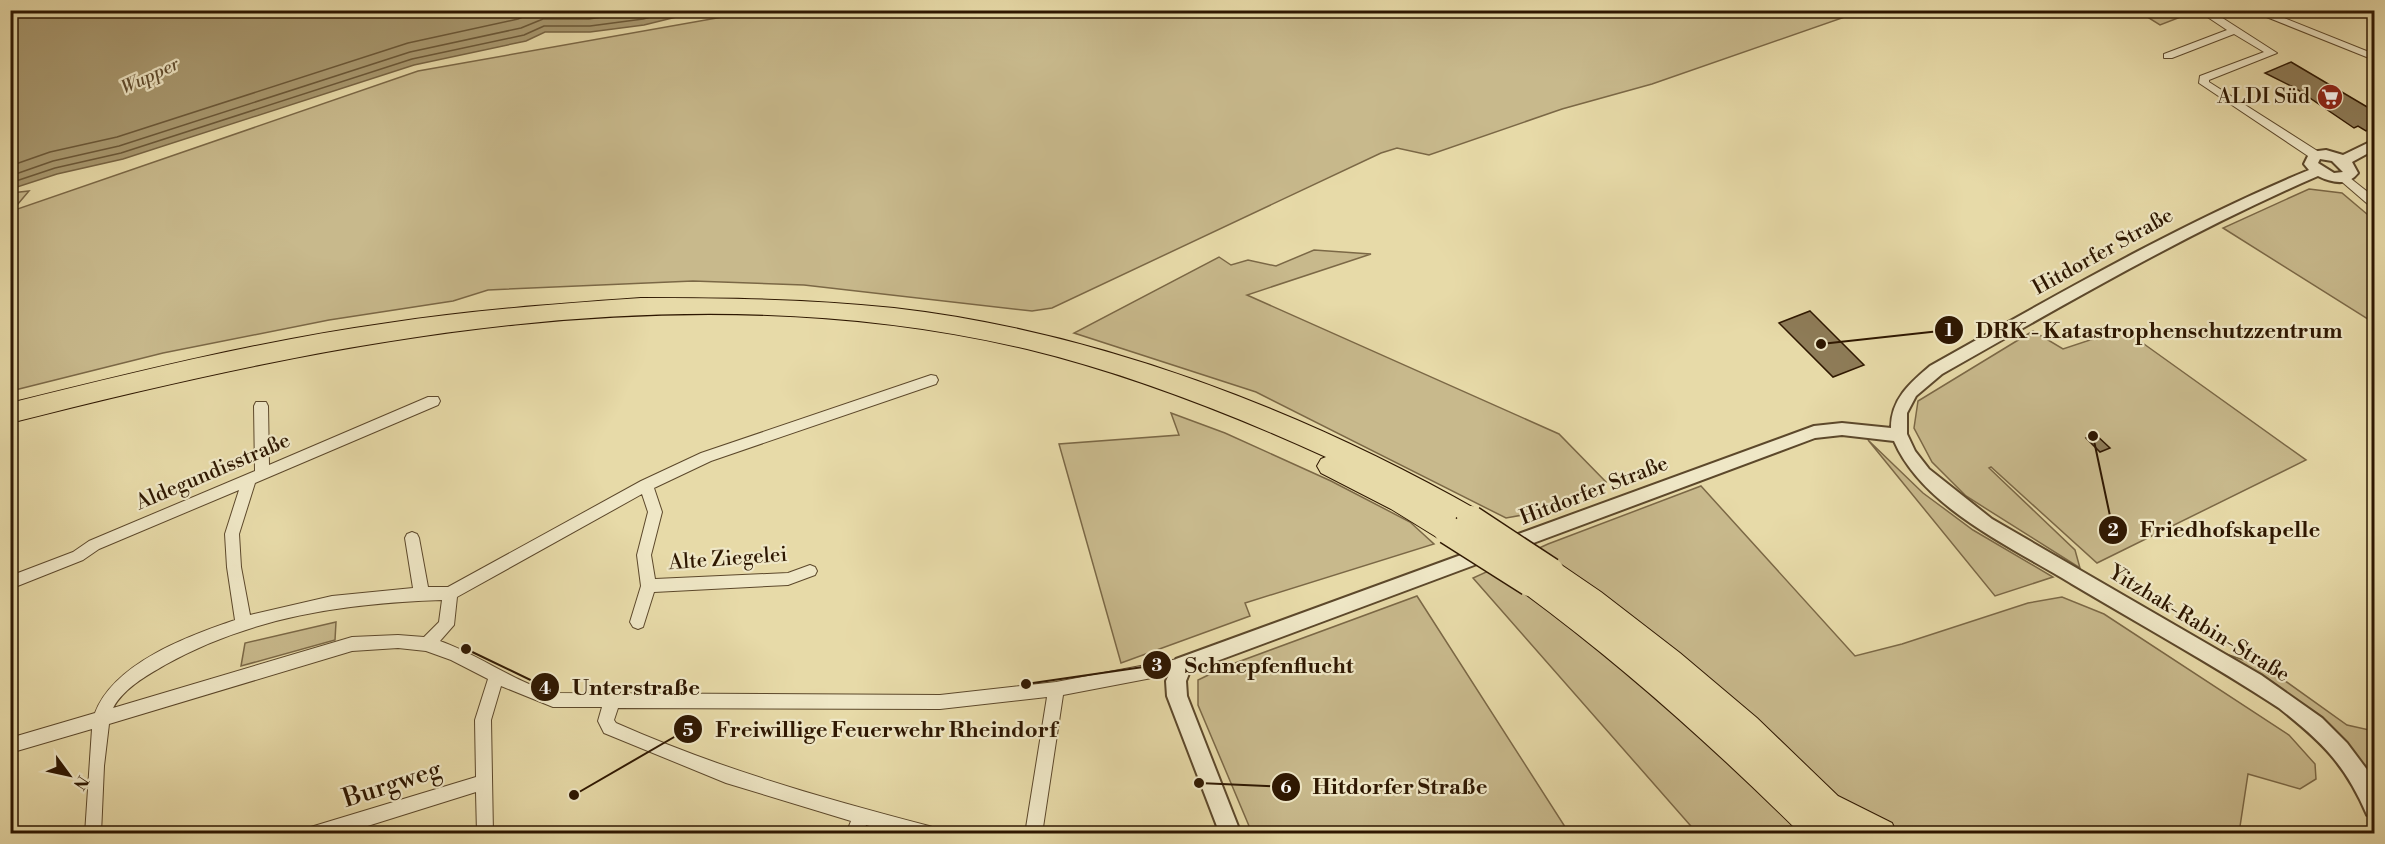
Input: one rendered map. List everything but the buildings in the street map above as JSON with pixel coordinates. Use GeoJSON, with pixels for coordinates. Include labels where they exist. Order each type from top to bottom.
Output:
{"type":"FeatureCollection","features":[{"type":"Feature","properties":{"kind":"highway"},"geometry":{"type":"LineString","coordinates":[[10,413],[118,385],[402,328],[496,316],[596,307],[750,305],[806,308],[957,326],[1023,339],[1140,371],[1218,399],[1370,465],[1540,577],[1586,598],[1763,742],[1853,834]]}},
{"type":"Feature","properties":{"kind":"highway"},"geometry":{"type":"LineString","coordinates":[[10,427],[198,382],[440,336],[614,320],[790,321],[878,329],[995,348],[1162,395],[1255,432],[1460,525]]}},
{"type":"Feature","properties":{"kind":"highway"},"geometry":{"type":"LineString","coordinates":[[1540,577],[1568,608],[1687,704],[1824,834]]}},
{"type":"Feature","properties":{"kind":"highway"},"geometry":{"type":"LineString","coordinates":[[1823,801],[1881,834]]}},
{"type":"Feature","properties":{"kind":"street"},"geometry":{"type":"LineString","coordinates":[[2134,10],[2139,14],[2149,10]]}},
{"type":"Feature","properties":{"kind":"street"},"geometry":{"type":"LineString","coordinates":[[2202,10],[2272,53],[2204,78],[2204,83],[2316,163],[2331,177],[2344,178],[2374,203]]}},
{"type":"Feature","properties":{"kind":"street"},"geometry":{"type":"LineString","coordinates":[[2254,10],[2374,57]]}},
{"type":"Feature","properties":{"kind":"street"},"geometry":{"type":"LineString","coordinates":[[2168,56],[2235,30]]}},
{"type":"Feature","properties":{"kind":"street"},"geometry":{"type":"LineString","coordinates":[[2343,161],[2374,144]]}},
{"type":"Feature","properties":{"kind":"street"},"geometry":{"type":"LineString","coordinates":[[2316,163],[2325,155],[2343,161],[2351,173],[2344,178]]}},
{"type":"Feature","properties":{"kind":"street","name":"Hitdorfer Straße"},"geometry":{"type":"LineString","coordinates":[[10,746],[352,644],[394,640],[427,644],[448,652],[531,695],[553,700],[940,702],[1056,689],[1183,665],[1814,432],[1842,429],[1898,435],[1899,413],[1915,384],[1936,370],[2162,243],[2250,200],[2316,163]]}},
{"type":"Feature","properties":{"kind":"street"},"geometry":{"type":"LineString","coordinates":[[93,834],[101,718],[108,700],[126,681],[177,649],[243,621],[290,610],[421,593],[450,593],[467,581],[646,485],[706,457],[931,380]]}},
{"type":"Feature","properties":{"kind":"street","name":"Aldegundisstraße"},"geometry":{"type":"LineString","coordinates":[[10,583],[78,556],[94,545],[433,401]]}},
{"type":"Feature","properties":{"kind":"street"},"geometry":{"type":"LineString","coordinates":[[243,621],[234,567],[232,534],[256,475],[261,406]]}},
{"type":"Feature","properties":{"kind":"street","name":"Yitzhak-Rabin-Straße"},"geometry":{"type":"LineString","coordinates":[[1898,435],[1908,456],[1933,486],[1986,524],[2264,689],[2309,721],[2352,763],[2368,790],[2374,807]]}},
{"type":"Feature","properties":{"kind":"street","name":"Alte Ziegelei"},"geometry":{"type":"LineString","coordinates":[[638,622],[648,586],[644,555],[655,512],[646,485]]}},
{"type":"Feature","properties":{"kind":"street"},"geometry":{"type":"LineString","coordinates":[[412,538],[421,593]]}},
{"type":"Feature","properties":{"kind":"street","name":"Alte Ziegelei"},"geometry":{"type":"LineString","coordinates":[[648,586],[788,579],[810,571]]}},
{"type":"Feature","properties":{"kind":"street"},"geometry":{"type":"LineString","coordinates":[[427,644],[446,625],[450,593]]}},
{"type":"Feature","properties":{"kind":"street"},"geometry":{"type":"LineString","coordinates":[[1183,665],[1176,681],[1177,696],[1231,834]]}},
{"type":"Feature","properties":{"kind":"street"},"geometry":{"type":"LineString","coordinates":[[485,834],[483,720],[496,678]]}},
{"type":"Feature","properties":{"kind":"street"},"geometry":{"type":"LineString","coordinates":[[1033,834],[1056,689]]}},
{"type":"Feature","properties":{"kind":"street"},"geometry":{"type":"LineString","coordinates":[[612,700],[606,721],[610,728],[667,755],[862,816],[929,834]]}},
{"type":"Feature","properties":{"kind":"street","name":"Burgweg"},"geometry":{"type":"LineString","coordinates":[[314,834],[484,782]]}},
{"type":"Feature","properties":{"kind":"street"},"geometry":{"type":"LineString","coordinates":[[854,834],[862,816]]}},
{"type":"Feature","properties":{"kind":"shaded area"},"geometry":{"type":"Polygon","coordinates":[[[762,10],[1862,11],[1652,84],[1562,109],[1429,155],[1397,148],[1381,153],[1052,308],[1032,311],[804,285],[693,281],[488,290],[453,301],[329,320],[163,353],[11,391],[11,193],[29,191],[12,211],[418,71],[762,10]]]}},
{"type":"Feature","properties":{"kind":"shaded area"},"geometry":{"type":"Polygon","coordinates":[[[2155,11],[2196,11],[2160,25],[2144,15],[2155,11]]]}},
{"type":"Feature","properties":{"kind":"shaded area"},"geometry":{"type":"Polygon","coordinates":[[[2309,189],[2342,193],[2374,220],[2374,323],[2223,228],[2309,189]]]}},
{"type":"Feature","properties":{"kind":"shaded area"},"geometry":{"type":"Polygon","coordinates":[[[1314,250],[1371,254],[1247,295],[1559,434],[1606,482],[1528,514],[1506,518],[1256,392],[1074,333],[1219,257],[1231,265],[1248,260],[1276,266],[1314,250]]]}},
{"type":"Feature","properties":{"kind":"shaded area"},"geometry":{"type":"Polygon","coordinates":[[[2123,329],[2306,460],[2097,563],[1991,467],[1989,468],[2075,550],[2080,568],[1966,496],[1932,462],[1914,428],[1918,401],[2033,331],[2063,349],[2123,329]]]}},
{"type":"Feature","properties":{"kind":"shaded area"},"geometry":{"type":"Polygon","coordinates":[[[1171,413],[1225,433],[1331,481],[1410,522],[1434,544],[1245,603],[1250,616],[1121,663],[1059,444],[1179,435],[1171,413]]]}},
{"type":"Feature","properties":{"kind":"shaded area"},"geometry":{"type":"Polygon","coordinates":[[[1868,440],[1923,493],[1973,530],[2053,577],[1995,596],[1868,440]]]}},
{"type":"Feature","properties":{"kind":"shaded area"},"geometry":{"type":"Polygon","coordinates":[[[1701,486],[1855,656],[1902,644],[2028,603],[2062,597],[2104,614],[2289,735],[2315,764],[2316,779],[2300,789],[2248,774],[2239,833],[1697,833],[1473,578],[1548,544],[1701,486]]]}},
{"type":"Feature","properties":{"kind":"shaded area"},"geometry":{"type":"Polygon","coordinates":[[[1417,596],[1569,833],[1252,833],[1198,705],[1198,680],[1227,666],[1417,596]]]}},
{"type":"Feature","properties":{"kind":"shaded area"},"geometry":{"type":"Polygon","coordinates":[[[336,622],[335,640],[241,666],[245,643],[336,622]]]}},
{"type":"Feature","properties":{"kind":"shaded area"},"geometry":{"type":"Polygon","coordinates":[[[2223,653],[2267,668],[2347,725],[2374,731],[2374,780],[2363,766],[2223,653]]]}},
{"type":"Feature","properties":{"kind":"water","name":"Wupper"},"geometry":{"type":"Polygon","coordinates":[[[11,10],[701,11],[644,25],[590,32],[545,32],[526,41],[414,65],[123,159],[57,174],[11,189],[11,10]]]}},
{"type":"Feature","properties":{"kind":"place","name":"ALDI Süd"},"geometry":{"type":"Point","coordinates":[2330,97]}},
{"type":"Feature","properties":{"kind":"place","name":"DRK - Katastrophenschutzzentrum"},"geometry":{"type":"Point","coordinates":[1821,344]}},
{"type":"Feature","properties":{"kind":"place","name":"Friedhofskapelle"},"geometry":{"type":"Point","coordinates":[2093,436]}},
{"type":"Feature","properties":{"kind":"place","name":"Unterstraße"},"geometry":{"type":"Point","coordinates":[466,649]}},
{"type":"Feature","properties":{"kind":"place","name":"Schnepfenflucht"},"geometry":{"type":"Point","coordinates":[1026,684]}},
{"type":"Feature","properties":{"kind":"place","name":"Hitdorfer Straße"},"geometry":{"type":"Point","coordinates":[1199,783]}},
{"type":"Feature","properties":{"kind":"place","name":"Freiwillige Feuerwehr Rheindorf"},"geometry":{"type":"Point","coordinates":[574,795]}}]}
